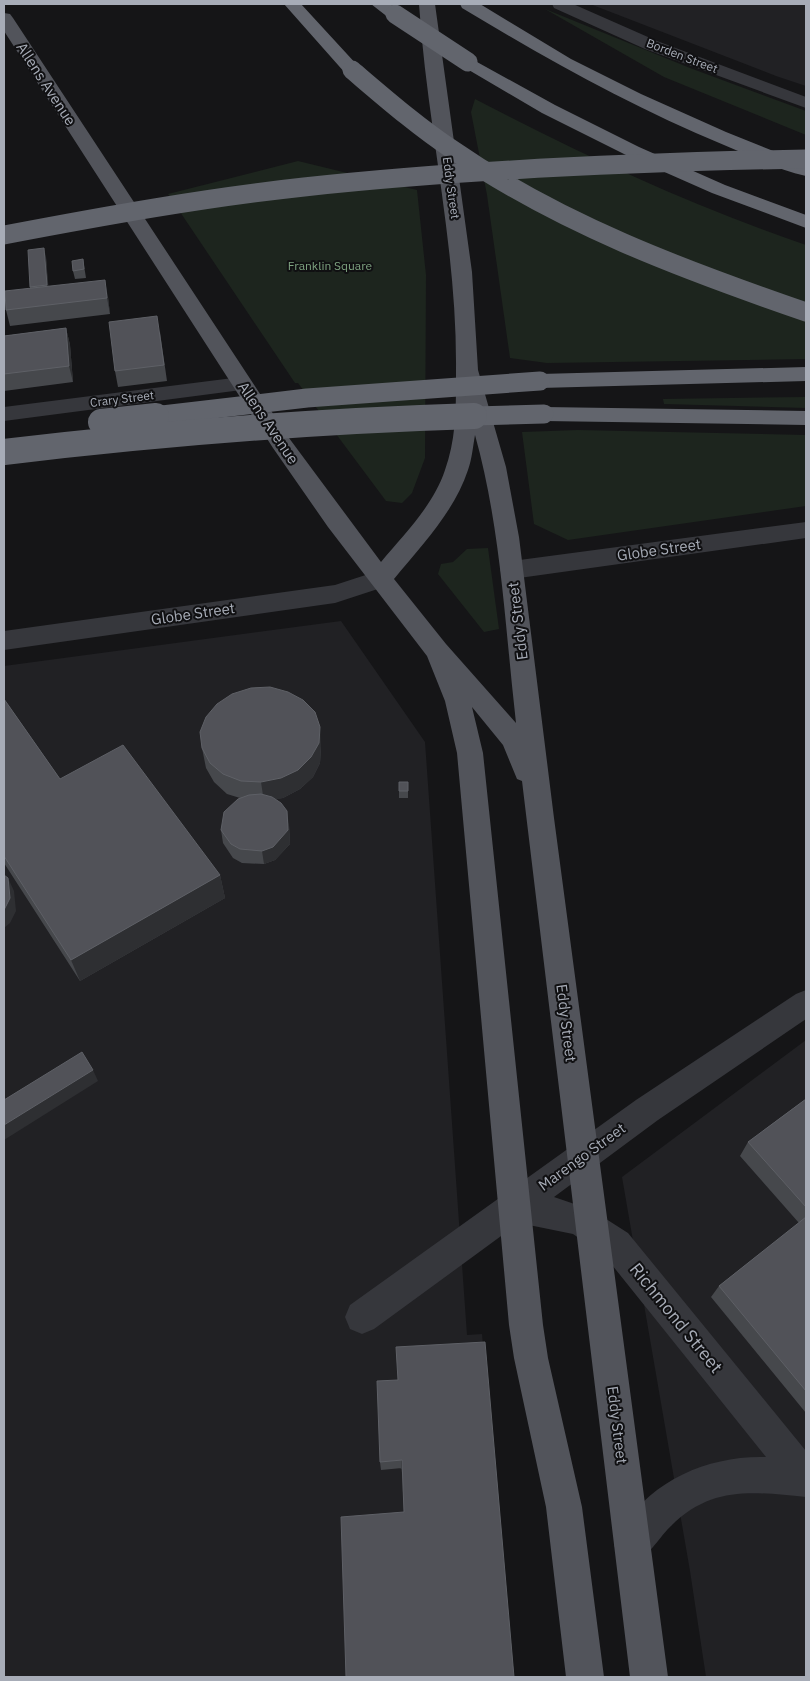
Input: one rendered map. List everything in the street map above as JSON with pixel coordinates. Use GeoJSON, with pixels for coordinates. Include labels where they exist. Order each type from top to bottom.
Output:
{"type":"FeatureCollection","features":[{"type":"Feature","properties":{"kind":"highway"},"geometry":{"type":"LineString","coordinates":[[292,4],[352,70],[388,103],[432,137],[529,196],[658,257],[806,312]]}},
{"type":"Feature","properties":{"kind":"highway"},"geometry":{"type":"LineString","coordinates":[[379,4],[468,62],[554,112],[638,155],[716,188],[806,222]]}},
{"type":"Feature","properties":{"kind":"highway"},"geometry":{"type":"LineString","coordinates":[[468,4],[543,50],[620,91],[701,128],[806,170]]}},
{"type":"Feature","properties":{"kind":"highway"},"geometry":{"type":"LineString","coordinates":[[4,235],[178,204],[386,179],[568,166],[806,159]]}},
{"type":"Feature","properties":{"kind":"highway"},"geometry":{"type":"LineString","coordinates":[[4,438],[96,423],[241,404],[405,390],[540,381],[806,374]]}},
{"type":"Feature","properties":{"kind":"highway"},"geometry":{"type":"LineString","coordinates":[[4,452],[141,436],[309,422],[544,414],[806,418]]}},
{"type":"Feature","properties":{"kind":"main road","name":"Eddy Street"},"geometry":{"type":"LineString","coordinates":[[381,579],[435,513],[457,469],[467,418],[468,372],[462,272],[427,4]]}},
{"type":"Feature","properties":{"kind":"main road","name":"Allens Avenue"},"geometry":{"type":"LineString","coordinates":[[4,18],[241,384],[329,512],[437,651],[499,719],[514,741],[529,779],[540,818]]}},
{"type":"Feature","properties":{"kind":"main road","name":"Eddy Street"},"geometry":{"type":"LineString","coordinates":[[468,372],[495,467],[512,570],[540,818],[649,1677]]}},
{"type":"Feature","properties":{"kind":"main road"},"geometry":{"type":"LineString","coordinates":[[437,651],[454,689],[466,728],[470,753],[530,1358],[564,1507],[585,1677]]}},
{"type":"Feature","properties":{"kind":"street","name":"Borden Street"},"geometry":{"type":"LineString","coordinates":[[560,4],[600,23],[674,53],[806,103]]}},
{"type":"Feature","properties":{"kind":"street","name":"Crary Street"},"geometry":{"type":"LineString","coordinates":[[4,414],[241,384]]}},
{"type":"Feature","properties":{"kind":"street","name":"Globe Street"},"geometry":{"type":"LineString","coordinates":[[512,570],[806,530]]}},
{"type":"Feature","properties":{"kind":"street","name":"Globe Street"},"geometry":{"type":"LineString","coordinates":[[4,641],[335,594],[381,579]]}},
{"type":"Feature","properties":{"kind":"street","name":"Marengo Street"},"geometry":{"type":"LineString","coordinates":[[362,1317],[647,1110],[806,1003]]}},
{"type":"Feature","properties":{"kind":"street","name":"Richmond Street"},"geometry":{"type":"LineString","coordinates":[[514,1206],[557,1213],[592,1225],[616,1244],[806,1479]]}},
{"type":"Feature","properties":{"kind":"street"},"geometry":{"type":"LineString","coordinates":[[632,1545],[653,1517],[684,1493],[704,1483],[726,1476],[752,1474],[806,1479]]}},
{"type":"Feature","properties":{"kind":"shaded area"},"geometry":{"type":"Polygon","coordinates":[[[590,4],[806,4],[806,86],[776,76],[590,4]]]}},
{"type":"Feature","properties":{"kind":"shaded area"},"geometry":{"type":"Polygon","coordinates":[[[341,621],[425,742],[467,1335],[482,1334],[511,1677],[4,1677],[4,666],[341,621]]]}},
{"type":"Feature","properties":{"kind":"shaded area"},"geometry":{"type":"Polygon","coordinates":[[[806,1040],[806,1677],[706,1677],[690,1571],[622,1177],[806,1040]]]}},
{"type":"Feature","properties":{"kind":"green space"},"geometry":{"type":"Polygon","coordinates":[[[545,9],[690,68],[806,111],[806,135],[664,77],[545,9]]]}},
{"type":"Feature","properties":{"kind":"green space"},"geometry":{"type":"Polygon","coordinates":[[[475,99],[597,160],[721,214],[806,245],[806,359],[547,363],[510,358],[487,195],[471,112],[475,99]]]}},
{"type":"Feature","properties":{"kind":"green space","name":"Franklin Square"},"geometry":{"type":"Polygon","coordinates":[[[298,161],[417,190],[426,275],[425,458],[412,493],[402,503],[386,501],[298,383],[295,383],[168,194],[298,161]]]}},
{"type":"Feature","properties":{"kind":"green space"},"geometry":{"type":"Polygon","coordinates":[[[806,397],[806,408],[664,404],[663,399],[806,397]]]}},
{"type":"Feature","properties":{"kind":"green space"},"geometry":{"type":"Polygon","coordinates":[[[578,430],[806,435],[806,506],[568,540],[534,524],[522,432],[578,430]]]}},
{"type":"Feature","properties":{"kind":"green space"},"geometry":{"type":"Polygon","coordinates":[[[488,548],[499,629],[484,632],[438,574],[441,564],[453,562],[467,549],[488,548]]]}},
{"type":"Feature","properties":{"kind":"building"},"geometry":{"type":"Polygon","coordinates":[[[44,248],[47,285],[30,287],[28,250],[44,248]]]}},
{"type":"Feature","properties":{"kind":"building"},"geometry":{"type":"Polygon","coordinates":[[[83,259],[84,269],[73,271],[72,261],[83,259]]]}},
{"type":"Feature","properties":{"kind":"building"},"geometry":{"type":"Polygon","coordinates":[[[105,280],[107,298],[6,310],[5,291],[105,280]]]}},
{"type":"Feature","properties":{"kind":"building"},"geometry":{"type":"Polygon","coordinates":[[[157,316],[164,365],[115,371],[109,322],[157,316]]]}},
{"type":"Feature","properties":{"kind":"building"},"geometry":{"type":"Polygon","coordinates":[[[66,328],[69,366],[4,374],[4,336],[66,328]]]}},
{"type":"Feature","properties":{"kind":"building"},"geometry":{"type":"Polygon","coordinates":[[[270,687],[288,692],[303,700],[315,712],[320,727],[319,743],[311,757],[298,770],[281,778],[261,782],[241,781],[223,774],[210,763],[202,748],[200,732],[206,717],[217,704],[232,694],[251,688],[270,687]]]}},
{"type":"Feature","properties":{"kind":"building"},"geometry":{"type":"Polygon","coordinates":[[[4,699],[60,779],[123,745],[220,875],[71,960],[4,856],[4,699]]]}},
{"type":"Feature","properties":{"kind":"building"},"geometry":{"type":"Polygon","coordinates":[[[399,782],[408,782],[408,791],[399,791],[399,782]]]}},
{"type":"Feature","properties":{"kind":"building"},"geometry":{"type":"Polygon","coordinates":[[[261,794],[272,797],[281,803],[287,811],[288,830],[273,847],[262,851],[240,849],[231,844],[221,830],[224,812],[238,799],[249,795],[261,794]]]}},
{"type":"Feature","properties":{"kind":"building"},"geometry":{"type":"Polygon","coordinates":[[[4,875],[8,878],[10,898],[4,910],[4,875]]]}},
{"type":"Feature","properties":{"kind":"building"},"geometry":{"type":"Polygon","coordinates":[[[82,1052],[93,1070],[4,1125],[4,1100],[82,1052]]]}},
{"type":"Feature","properties":{"kind":"building"},"geometry":{"type":"Polygon","coordinates":[[[806,1099],[806,1207],[748,1142],[806,1099]]]}},
{"type":"Feature","properties":{"kind":"building"},"geometry":{"type":"Polygon","coordinates":[[[806,1217],[806,1391],[719,1286],[806,1217]]]}},
{"type":"Feature","properties":{"kind":"building"},"geometry":{"type":"Polygon","coordinates":[[[485,1342],[514,1677],[346,1677],[341,1517],[404,1512],[402,1460],[380,1462],[377,1381],[398,1380],[396,1347],[485,1342]]]}}]}
